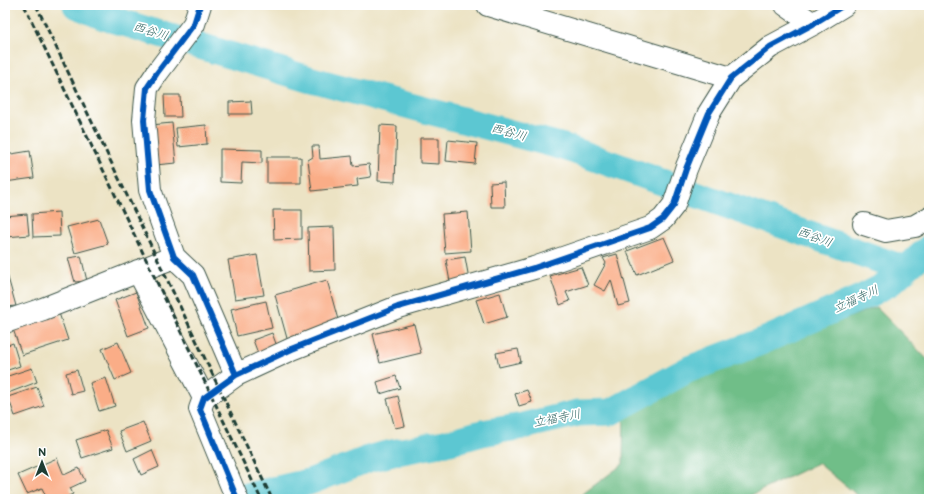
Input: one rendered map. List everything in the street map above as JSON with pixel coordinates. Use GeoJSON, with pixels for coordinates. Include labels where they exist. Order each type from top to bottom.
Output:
{"type":"FeatureCollection","features":[{"type":"Feature","properties":{"kind":"street"},"geometry":{"type":"LineString","coordinates":[[488,5],[732,78]]}},
{"type":"Feature","properties":{"kind":"street"},"geometry":{"type":"LineString","coordinates":[[786,5],[812,24]]}},
{"type":"Feature","properties":{"kind":"street"},"geometry":{"type":"LineString","coordinates":[[237,499],[200,409],[204,398],[236,375],[285,352],[398,307],[534,268],[650,228],[663,219],[674,206],[686,169],[709,113],[732,78],[770,47],[844,5]]}},
{"type":"Feature","properties":{"kind":"street"},"geometry":{"type":"LineString","coordinates":[[197,15],[147,88],[144,120],[150,190],[174,257],[193,275],[236,375]]}},
{"type":"Feature","properties":{"kind":"street"},"geometry":{"type":"LineString","coordinates":[[864,224],[886,231],[915,226],[929,218]]}},
{"type":"Feature","properties":{"kind":"street"},"geometry":{"type":"LineString","coordinates":[[5,322],[43,309],[174,257]]}},
{"type":"Feature","properties":{"kind":"street"},"geometry":{"type":"LineString","coordinates":[[138,271],[204,398]]}},
{"type":"Feature","properties":{"kind":"green space"},"geometry":{"type":"Polygon","coordinates":[[[876,307],[929,361],[929,499],[862,499],[818,463],[743,499],[576,499],[623,464],[624,407],[697,373],[729,363],[876,307]]]}},
{"type":"Feature","properties":{"kind":"building"},"geometry":{"type":"Polygon","coordinates":[[[164,95],[180,95],[181,117],[165,117],[164,95]]]}},
{"type":"Feature","properties":{"kind":"building"},"geometry":{"type":"Polygon","coordinates":[[[251,101],[252,114],[229,114],[229,102],[251,101]]]}},
{"type":"Feature","properties":{"kind":"building"},"geometry":{"type":"Polygon","coordinates":[[[172,123],[176,163],[155,165],[151,125],[172,123]]]}},
{"type":"Feature","properties":{"kind":"building"},"geometry":{"type":"Polygon","coordinates":[[[206,125],[207,144],[178,147],[176,128],[206,125]]]}},
{"type":"Feature","properties":{"kind":"building"},"geometry":{"type":"Polygon","coordinates":[[[380,125],[397,126],[395,182],[378,181],[380,125]]]}},
{"type":"Feature","properties":{"kind":"building"},"geometry":{"type":"Polygon","coordinates":[[[420,138],[439,138],[439,164],[420,163],[420,138]]]}},
{"type":"Feature","properties":{"kind":"building"},"geometry":{"type":"Polygon","coordinates":[[[448,140],[477,143],[475,164],[446,161],[448,140]]]}},
{"type":"Feature","properties":{"kind":"building"},"geometry":{"type":"Polygon","coordinates":[[[312,146],[319,146],[320,159],[352,156],[353,166],[369,164],[371,177],[357,179],[358,186],[312,191],[308,160],[313,157],[312,146]]]}},
{"type":"Feature","properties":{"kind":"building"},"geometry":{"type":"Polygon","coordinates":[[[220,149],[262,150],[262,163],[242,162],[241,183],[220,182],[220,149]]]}},
{"type":"Feature","properties":{"kind":"building"},"geometry":{"type":"Polygon","coordinates":[[[30,151],[34,178],[5,182],[5,155],[30,151]]]}},
{"type":"Feature","properties":{"kind":"building"},"geometry":{"type":"Polygon","coordinates":[[[267,157],[301,157],[301,183],[267,183],[267,157]]]}},
{"type":"Feature","properties":{"kind":"building"},"geometry":{"type":"Polygon","coordinates":[[[504,182],[505,207],[491,207],[490,183],[504,182]]]}},
{"type":"Feature","properties":{"kind":"building"},"geometry":{"type":"Polygon","coordinates":[[[273,210],[302,210],[302,239],[274,240],[273,210]]]}},
{"type":"Feature","properties":{"kind":"building"},"geometry":{"type":"Polygon","coordinates":[[[59,212],[60,236],[33,237],[32,214],[59,212]]]}},
{"type":"Feature","properties":{"kind":"building"},"geometry":{"type":"Polygon","coordinates":[[[468,212],[471,251],[445,253],[442,214],[468,212]]]}},
{"type":"Feature","properties":{"kind":"building"},"geometry":{"type":"Polygon","coordinates":[[[27,214],[29,235],[6,237],[5,216],[27,214]]]}},
{"type":"Feature","properties":{"kind":"building"},"geometry":{"type":"Polygon","coordinates":[[[99,219],[108,244],[75,253],[67,227],[99,219]]]}},
{"type":"Feature","properties":{"kind":"building"},"geometry":{"type":"Polygon","coordinates":[[[334,227],[335,270],[309,271],[308,228],[334,227]]]}},
{"type":"Feature","properties":{"kind":"building"},"geometry":{"type":"Polygon","coordinates":[[[664,237],[674,260],[637,275],[627,251],[664,237]]]}},
{"type":"Feature","properties":{"kind":"building"},"geometry":{"type":"Polygon","coordinates":[[[617,254],[630,303],[618,306],[611,280],[605,291],[594,285],[606,263],[603,258],[617,254]]]}},
{"type":"Feature","properties":{"kind":"building"},"geometry":{"type":"Polygon","coordinates":[[[257,255],[264,295],[235,299],[228,260],[257,255]]]}},
{"type":"Feature","properties":{"kind":"building"},"geometry":{"type":"Polygon","coordinates":[[[81,256],[87,281],[75,282],[68,258],[81,256]]]}},
{"type":"Feature","properties":{"kind":"building"},"geometry":{"type":"Polygon","coordinates":[[[465,257],[469,279],[450,282],[446,260],[465,257]]]}},
{"type":"Feature","properties":{"kind":"building"},"geometry":{"type":"Polygon","coordinates":[[[5,267],[16,306],[5,307],[5,267]]]}},
{"type":"Feature","properties":{"kind":"building"},"geometry":{"type":"Polygon","coordinates":[[[581,267],[588,285],[566,292],[570,301],[560,305],[550,276],[581,267]]]}},
{"type":"Feature","properties":{"kind":"building"},"geometry":{"type":"Polygon","coordinates":[[[327,280],[340,327],[288,342],[275,295],[327,280]]]}},
{"type":"Feature","properties":{"kind":"building"},"geometry":{"type":"Polygon","coordinates":[[[136,292],[149,328],[128,336],[115,300],[136,292]]]}},
{"type":"Feature","properties":{"kind":"building"},"geometry":{"type":"Polygon","coordinates":[[[500,293],[507,317],[484,324],[476,300],[500,293]]]}},
{"type":"Feature","properties":{"kind":"building"},"geometry":{"type":"Polygon","coordinates":[[[266,301],[272,328],[237,336],[231,309],[266,301]]]}},
{"type":"Feature","properties":{"kind":"building"},"geometry":{"type":"Polygon","coordinates":[[[59,313],[68,340],[22,355],[13,329],[59,313]]]}},
{"type":"Feature","properties":{"kind":"building"},"geometry":{"type":"Polygon","coordinates":[[[414,324],[421,353],[380,363],[373,334],[414,324]]]}},
{"type":"Feature","properties":{"kind":"building"},"geometry":{"type":"Polygon","coordinates":[[[272,333],[278,349],[259,356],[253,340],[272,333]]]}},
{"type":"Feature","properties":{"kind":"building"},"geometry":{"type":"Polygon","coordinates":[[[118,342],[131,373],[115,380],[102,349],[118,342]]]}},
{"type":"Feature","properties":{"kind":"building"},"geometry":{"type":"Polygon","coordinates":[[[13,343],[20,366],[5,371],[5,346],[13,343]]]}},
{"type":"Feature","properties":{"kind":"building"},"geometry":{"type":"Polygon","coordinates":[[[518,349],[521,362],[499,367],[496,353],[518,349]]]}},
{"type":"Feature","properties":{"kind":"building"},"geometry":{"type":"Polygon","coordinates":[[[32,368],[37,382],[8,393],[5,377],[32,368]]]}},
{"type":"Feature","properties":{"kind":"building"},"geometry":{"type":"Polygon","coordinates":[[[77,370],[83,391],[71,394],[66,373],[77,370]]]}},
{"type":"Feature","properties":{"kind":"building"},"geometry":{"type":"Polygon","coordinates":[[[396,376],[400,388],[380,394],[377,382],[396,376]]]}},
{"type":"Feature","properties":{"kind":"building"},"geometry":{"type":"Polygon","coordinates":[[[106,378],[115,406],[99,411],[90,383],[106,378]]]}},
{"type":"Feature","properties":{"kind":"building"},"geometry":{"type":"Polygon","coordinates":[[[37,387],[44,406],[15,416],[8,397],[37,387]]]}},
{"type":"Feature","properties":{"kind":"building"},"geometry":{"type":"Polygon","coordinates":[[[527,390],[532,402],[519,406],[515,394],[527,390]]]}},
{"type":"Feature","properties":{"kind":"building"},"geometry":{"type":"Polygon","coordinates":[[[398,396],[405,426],[395,428],[387,399],[398,396]]]}},
{"type":"Feature","properties":{"kind":"building"},"geometry":{"type":"Polygon","coordinates":[[[143,422],[151,441],[127,451],[119,431],[143,422]]]}},
{"type":"Feature","properties":{"kind":"building"},"geometry":{"type":"Polygon","coordinates":[[[106,430],[113,448],[82,458],[76,440],[106,430]]]}},
{"type":"Feature","properties":{"kind":"building"},"geometry":{"type":"Polygon","coordinates":[[[152,450],[159,467],[141,475],[134,459],[152,450]]]}},
{"type":"Feature","properties":{"kind":"building"},"geometry":{"type":"Polygon","coordinates":[[[57,458],[64,475],[79,468],[85,481],[70,488],[73,494],[62,499],[47,499],[42,488],[27,494],[18,475],[57,458]]]}},
{"type":"Feature","properties":{"kind":"waterway","name":"西谷川"},"geometry":{"type":"LineString","coordinates":[[76,5],[101,16],[312,80],[564,147],[905,269]]}},
{"type":"Feature","properties":{"kind":"waterway","name":"立福寺川"},"geometry":{"type":"LineString","coordinates":[[234,499],[309,482],[371,458],[578,413],[611,412],[689,369],[763,341],[865,296],[890,283],[929,248]]}},
{"type":"Feature","properties":{"kind":"railway"},"geometry":{"type":"LineString","coordinates":[[24,5],[261,499]]}},
{"type":"Feature","properties":{"kind":"railway"},"geometry":{"type":"LineString","coordinates":[[36,5],[272,499]]}},
{"type":"Feature","properties":{"kind":"cycle path"},"geometry":{"type":"LineString","coordinates":[[200,5],[194,24],[147,88],[144,120],[150,190],[174,257],[193,275],[236,375]]}},
{"type":"Feature","properties":{"kind":"cycle path"},"geometry":{"type":"LineString","coordinates":[[237,499],[200,409],[204,398],[236,375],[292,349],[398,307],[534,268],[650,228],[663,219],[674,205],[686,169],[709,113],[731,78],[770,47],[813,24],[844,5]]}}]}
